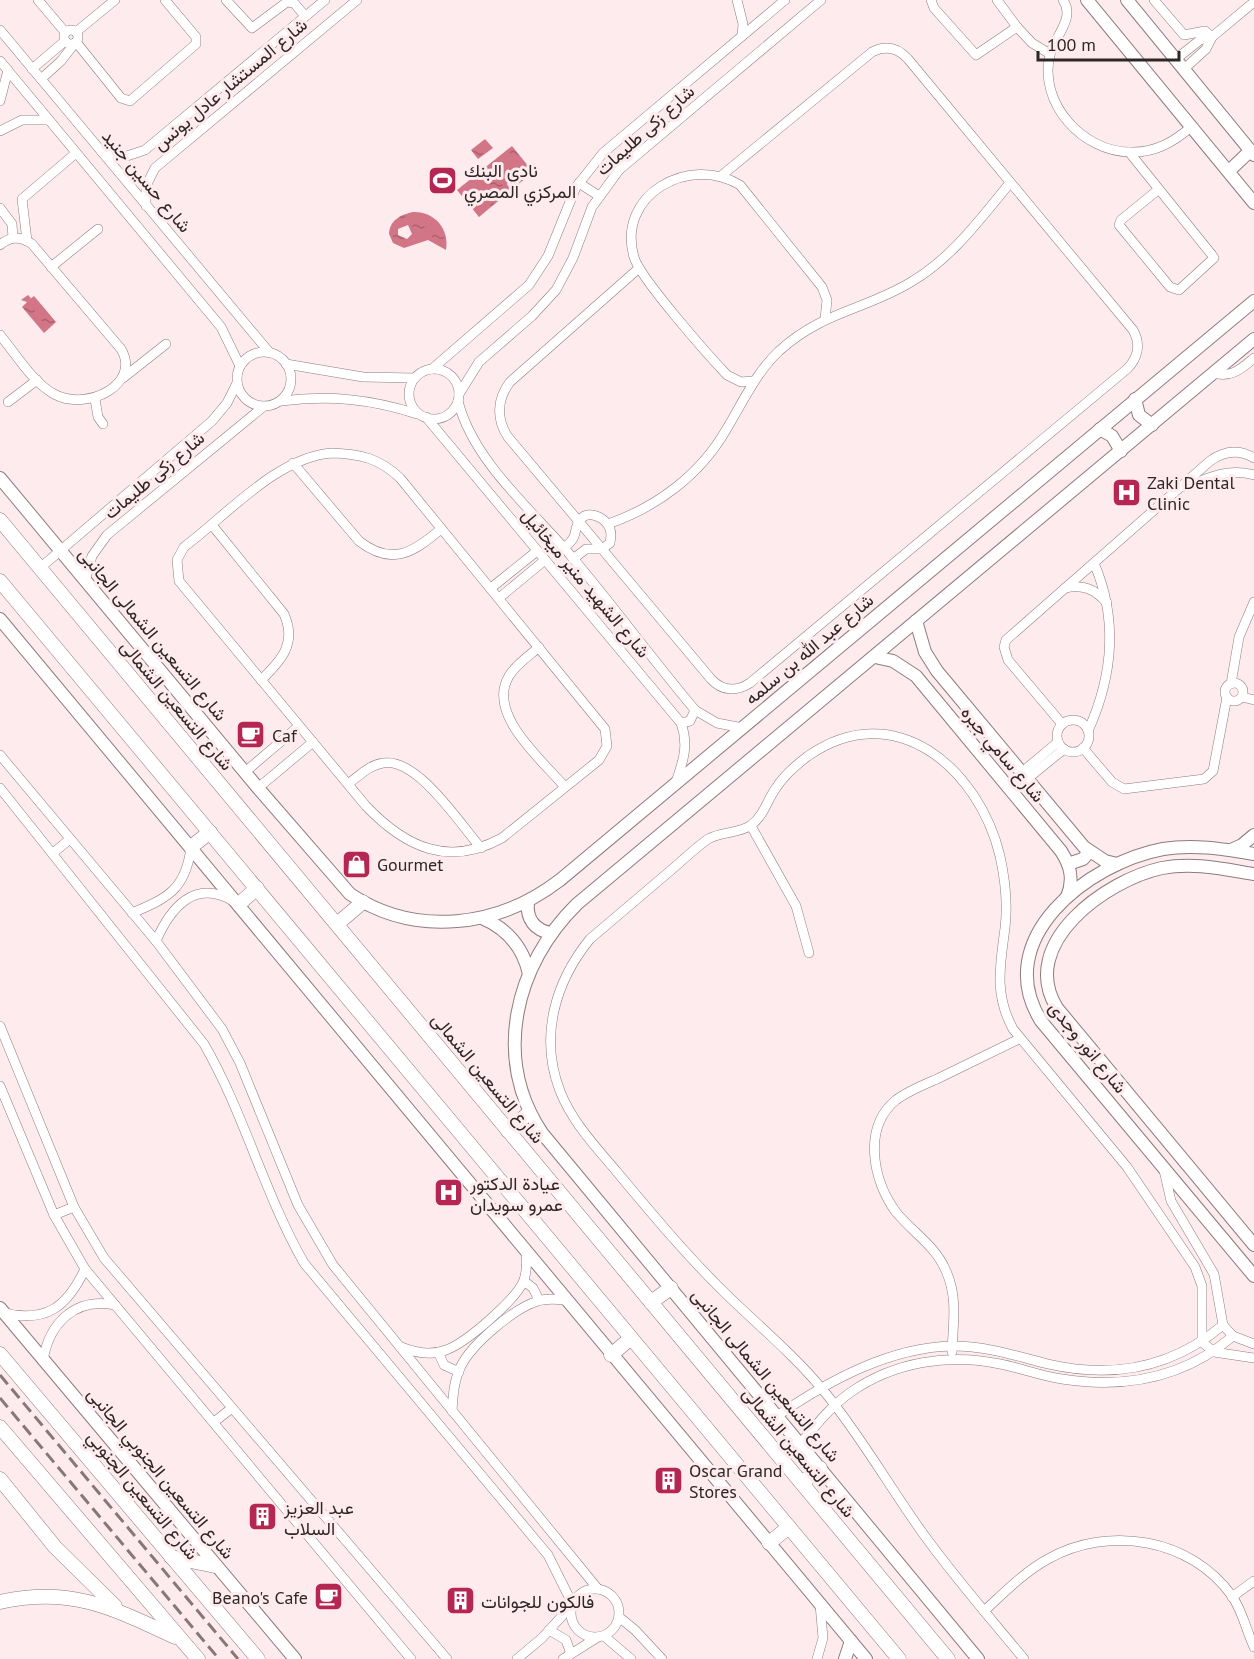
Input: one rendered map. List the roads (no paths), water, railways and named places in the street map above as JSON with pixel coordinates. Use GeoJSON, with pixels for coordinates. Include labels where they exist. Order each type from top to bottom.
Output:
{"type":"FeatureCollection","features":[{"type":"Feature","properties":{"kind":"main road","name":"شارع التسعين الشمالى"},"geometry":{"type":"LineString","coordinates":[[0,520],[948,1659]]}},
{"type":"Feature","properties":{"kind":"main road"},"geometry":{"type":"LineString","coordinates":[[0,581],[899,1659]]}},
{"type":"Feature","properties":{"kind":"main road"},"geometry":{"type":"LineString","coordinates":[[191,847],[210,832]]}},
{"type":"Feature","properties":{"kind":"main road"},"geometry":{"type":"LineString","coordinates":[[239,904],[257,888]]}},
{"type":"Feature","properties":{"kind":"main road"},"geometry":{"type":"LineString","coordinates":[[336,924],[363,902]]}},
{"type":"Feature","properties":{"kind":"main road"},"geometry":{"type":"LineString","coordinates":[[508,1131],[529,1113]]}},
{"type":"Feature","properties":{"kind":"main road"},"geometry":{"type":"LineString","coordinates":[[651,1302],[671,1288]]}},
{"type":"Feature","properties":{"kind":"main road"},"geometry":{"type":"LineString","coordinates":[[611,1355],[631,1338]]}},
{"type":"Feature","properties":{"kind":"main road","name":"شارع التسعين الجنوبي"},"geometry":{"type":"LineString","coordinates":[[0,1354],[258,1659]]}},
{"type":"Feature","properties":{"kind":"main road"},"geometry":{"type":"LineString","coordinates":[[0,1427],[198,1659]]}},
{"type":"Feature","properties":{"kind":"main road"},"geometry":{"type":"LineString","coordinates":[[802,1483],[820,1468]]}},
{"type":"Feature","properties":{"kind":"main road"},"geometry":{"type":"LineString","coordinates":[[0,1479],[55,1547],[121,1611]]}},
{"type":"Feature","properties":{"kind":"main road"},"geometry":{"type":"LineString","coordinates":[[769,1543],[789,1527]]}},
{"type":"Feature","properties":{"kind":"main road"},"geometry":{"type":"LineString","coordinates":[[171,1557],[215,1566]]}},
{"type":"Feature","properties":{"kind":"main road"},"geometry":{"type":"LineString","coordinates":[[0,1602],[39,1596],[60,1596],[91,1601],[121,1611],[181,1640]]}},
{"type":"Feature","properties":{"kind":"street"},"geometry":{"type":"LineString","coordinates":[[38,0],[121,98],[130,101],[196,44],[196,37],[165,0]]}},
{"type":"Feature","properties":{"kind":"street"},"geometry":{"type":"LineString","coordinates":[[32,69],[115,0]]}},
{"type":"Feature","properties":{"kind":"street"},"geometry":{"type":"LineString","coordinates":[[226,0],[252,28],[287,2],[294,3],[305,16]]}},
{"type":"Feature","properties":{"kind":"street","name":"شارع المستشار عادل يونس"},"geometry":{"type":"LineString","coordinates":[[146,206],[146,186],[155,168],[357,0]]}},
{"type":"Feature","properties":{"kind":"street"},"geometry":{"type":"LineString","coordinates":[[737,0],[741,11],[742,36]]}},
{"type":"Feature","properties":{"kind":"street","name":"شارع زكى طليمات"},"geometry":{"type":"LineString","coordinates":[[432,369],[529,285],[548,256],[566,207],[579,183],[603,153],[785,0]]}},
{"type":"Feature","properties":{"kind":"street","name":"شارع زكى طليمات"},"geometry":{"type":"LineString","coordinates":[[459,397],[479,362],[532,316],[556,290],[599,196],[619,170],[821,0]]}},
{"type":"Feature","properties":{"kind":"street"},"geometry":{"type":"LineString","coordinates":[[931,0],[934,8],[976,55],[1017,27]]}},
{"type":"Feature","properties":{"kind":"street"},"geometry":{"type":"LineString","coordinates":[[997,0],[1032,43],[1050,54]]}},
{"type":"Feature","properties":{"kind":"street"},"geometry":{"type":"LineString","coordinates":[[1063,0],[1067,8],[1067,17],[1050,54],[1051,90],[1067,121],[1095,144],[1129,152],[1160,148],[1192,126]]}},
{"type":"Feature","properties":{"kind":"street"},"geometry":{"type":"LineString","coordinates":[[1087,0],[1254,203]]}},
{"type":"Feature","properties":{"kind":"street"},"geometry":{"type":"LineString","coordinates":[[1127,0],[1252,153],[1229,171]]}},
{"type":"Feature","properties":{"kind":"street"},"geometry":{"type":"LineString","coordinates":[[1154,0],[1184,35],[1206,32],[1212,37]]}},
{"type":"Feature","properties":{"kind":"street","name":"شارع المستشار عادل يونس"},"geometry":{"type":"LineString","coordinates":[[100,150],[118,156],[136,154],[182,120],[320,2]]}},
{"type":"Feature","properties":{"kind":"street"},"geometry":{"type":"LineString","coordinates":[[1180,64],[1206,49],[1212,37],[1254,2]]}},
{"type":"Feature","properties":{"kind":"street","name":"شارع حسين جنيد"},"geometry":{"type":"LineString","coordinates":[[0,30],[269,352]]}},
{"type":"Feature","properties":{"kind":"street"},"geometry":{"type":"LineString","coordinates":[[41,79],[61,61],[71,38]]}},
{"type":"Feature","properties":{"kind":"street"},"geometry":{"type":"LineString","coordinates":[[639,269],[510,382],[501,398],[499,412],[504,432],[711,679],[722,687],[739,688],[750,683],[1134,361],[1137,351],[1133,330],[900,51],[889,48],[872,52],[721,176]]}},
{"type":"Feature","properties":{"kind":"street","name":"شارع حسين جنيد"},"geometry":{"type":"LineString","coordinates":[[0,61],[221,327],[240,366]]}},
{"type":"Feature","properties":{"kind":"street"},"geometry":{"type":"LineString","coordinates":[[0,101],[8,70]]}},
{"type":"Feature","properties":{"kind":"street"},"geometry":{"type":"LineString","coordinates":[[0,131],[22,120],[49,120]]}},
{"type":"Feature","properties":{"kind":"street"},"geometry":{"type":"LineString","coordinates":[[182,120],[195,135]]}},
{"type":"Feature","properties":{"kind":"street"},"geometry":{"type":"LineString","coordinates":[[1129,152],[1159,189],[1214,258],[1179,290],[1170,287],[1119,225],[1121,220],[1159,189]]}},
{"type":"Feature","properties":{"kind":"street"},"geometry":{"type":"LineString","coordinates":[[27,241],[22,199],[76,153]]}},
{"type":"Feature","properties":{"kind":"street"},"geometry":{"type":"LineString","coordinates":[[753,381],[741,382],[727,375],[639,269],[633,256],[632,236],[637,217],[646,199],[661,186],[677,177],[695,173],[721,176],[740,185],[818,281],[827,300],[825,319]]}},
{"type":"Feature","properties":{"kind":"street"},"geometry":{"type":"LineString","coordinates":[[579,183],[599,196]]}},
{"type":"Feature","properties":{"kind":"street"},"geometry":{"type":"LineString","coordinates":[[608,524],[651,505],[689,476],[719,441],[753,381],[789,343],[825,319],[898,290],[927,272],[959,244],[1011,183]]}},
{"type":"Feature","properties":{"kind":"street"},"geometry":{"type":"LineString","coordinates":[[0,208],[12,224],[13,238]]}},
{"type":"Feature","properties":{"kind":"street"},"geometry":{"type":"LineString","coordinates":[[51,267],[98,228]]}},
{"type":"Feature","properties":{"kind":"street"},"geometry":{"type":"LineString","coordinates":[[0,245],[13,238],[27,241],[51,267],[125,356],[126,364],[120,379]]}},
{"type":"Feature","properties":{"kind":"street","name":"شارع عبد الله بن سلمه"},"geometry":{"type":"LineString","coordinates":[[350,894],[363,902],[417,920],[454,922],[482,918],[528,902],[560,880],[1254,301]]}},
{"type":"Feature","properties":{"kind":"street"},"geometry":{"type":"LineString","coordinates":[[1,338],[45,388],[65,399],[95,399],[120,379],[139,368],[165,344]]}},
{"type":"Feature","properties":{"kind":"street"},"geometry":{"type":"LineString","coordinates":[[529,1113],[520,1091],[515,1031],[519,1002],[529,974],[552,933],[587,895],[1254,339]]}},
{"type":"Feature","properties":{"kind":"street"},"geometry":{"type":"LineString","coordinates":[[269,352],[286,364],[354,376],[415,378],[432,369],[451,376],[459,397],[446,416],[423,416],[365,400],[337,397],[281,401],[263,407],[252,404],[243,397],[237,383],[240,366],[255,353],[269,352]]}},
{"type":"Feature","properties":{"kind":"street"},"geometry":{"type":"LineString","coordinates":[[1213,373],[1221,375],[1236,372],[1254,358]]}},
{"type":"Feature","properties":{"kind":"street"},"geometry":{"type":"LineString","coordinates":[[281,401],[291,386],[291,375],[286,364]]}},
{"type":"Feature","properties":{"kind":"street"},"geometry":{"type":"LineString","coordinates":[[415,378],[409,397],[423,416]]}},
{"type":"Feature","properties":{"kind":"street"},"geometry":{"type":"LineString","coordinates":[[8,402],[37,380]]}},
{"type":"Feature","properties":{"kind":"street","name":"شارع زكى طليمات"},"geometry":{"type":"LineString","coordinates":[[40,568],[212,421],[227,403],[237,383]]}},
{"type":"Feature","properties":{"kind":"street","name":"شارع الشهيد منير ميخائيل"},"geometry":{"type":"LineString","coordinates":[[459,397],[467,429],[482,454],[573,559],[695,710],[717,723],[743,728]]}},
{"type":"Feature","properties":{"kind":"street"},"geometry":{"type":"LineString","coordinates":[[95,399],[98,417],[103,424]]}},
{"type":"Feature","properties":{"kind":"street"},"geometry":{"type":"LineString","coordinates":[[1135,399],[1140,414],[1152,425]]}},
{"type":"Feature","properties":{"kind":"street","name":"شارع زكى طليمات"},"geometry":{"type":"LineString","coordinates":[[85,581],[92,556],[107,535],[263,407]]}},
{"type":"Feature","properties":{"kind":"street","name":"شارع الشهيد منير ميخائيل"},"geometry":{"type":"LineString","coordinates":[[423,416],[681,723]]}},
{"type":"Feature","properties":{"kind":"street"},"geometry":{"type":"LineString","coordinates":[[1100,429],[1112,436],[1121,451]]}},
{"type":"Feature","properties":{"kind":"street"},"geometry":{"type":"LineString","coordinates":[[1062,724],[1008,660],[1004,647],[1010,635],[1217,456],[1234,452],[1254,458]]}},
{"type":"Feature","properties":{"kind":"street"},"geometry":{"type":"LineString","coordinates":[[353,453],[374,459],[399,478],[601,722],[607,737],[604,754],[599,760],[502,838],[481,848],[443,852],[416,844],[384,824],[183,587],[177,574],[180,553],[292,463],[312,456],[353,453]]}},
{"type":"Feature","properties":{"kind":"street"},"geometry":{"type":"LineString","coordinates":[[292,463],[353,535],[372,550],[391,555],[410,552],[441,529]]}},
{"type":"Feature","properties":{"kind":"street"},"geometry":{"type":"LineString","coordinates":[[1181,489],[1221,473],[1233,471],[1254,475]]}},
{"type":"Feature","properties":{"kind":"street","name":"شارع التسعين الشمالى الجانبى"},"geometry":{"type":"LineString","coordinates":[[0,478],[258,788],[350,894]]}},
{"type":"Feature","properties":{"kind":"street"},"geometry":{"type":"LineString","coordinates":[[563,548],[575,537],[579,521],[591,515],[600,517],[608,524],[610,543],[602,549],[586,549],[573,559]]}},
{"type":"Feature","properties":{"kind":"street"},"geometry":{"type":"LineString","coordinates":[[212,525],[278,606],[288,622],[289,644],[285,654],[261,680]]}},
{"type":"Feature","properties":{"kind":"street"},"geometry":{"type":"LineString","coordinates":[[491,588],[537,551]]}},
{"type":"Feature","properties":{"kind":"street"},"geometry":{"type":"LineString","coordinates":[[498,598],[545,561]]}},
{"type":"Feature","properties":{"kind":"street"},"geometry":{"type":"LineString","coordinates":[[1061,745],[1074,752],[1083,748],[1087,743],[1088,730],[1104,690],[1109,669],[1110,625],[1107,604],[1094,563]]}},
{"type":"Feature","properties":{"kind":"street"},"geometry":{"type":"LineString","coordinates":[[1065,588],[1084,586],[1093,590],[1107,604]]}},
{"type":"Feature","properties":{"kind":"street"},"geometry":{"type":"LineString","coordinates":[[1083,748],[1112,782],[1124,789],[1204,779],[1213,771],[1227,698],[1226,689],[1231,684],[1237,645],[1254,602]]}},
{"type":"Feature","properties":{"kind":"street"},"geometry":{"type":"LineString","coordinates":[[0,619],[866,1659]]}},
{"type":"Feature","properties":{"kind":"street","name":"شارع سامي جبره"},"geometry":{"type":"LineString","coordinates":[[916,621],[925,652],[937,671],[1089,852],[1116,864]]}},
{"type":"Feature","properties":{"kind":"street"},"geometry":{"type":"LineString","coordinates":[[539,647],[509,675],[503,692],[504,710],[516,729],[565,788]]}},
{"type":"Feature","properties":{"kind":"street","name":"شارع سامي جبره"},"geometry":{"type":"LineString","coordinates":[[875,657],[901,665],[921,682],[1068,864]]}},
{"type":"Feature","properties":{"kind":"street"},"geometry":{"type":"LineString","coordinates":[[921,682],[927,674],[937,671]]}},
{"type":"Feature","properties":{"kind":"street"},"geometry":{"type":"LineString","coordinates":[[1231,684],[1237,684],[1242,693],[1254,700]]}},
{"type":"Feature","properties":{"kind":"street"},"geometry":{"type":"LineString","coordinates":[[1227,698],[1234,701],[1242,693],[1254,691]]}},
{"type":"Feature","properties":{"kind":"street"},"geometry":{"type":"LineString","coordinates":[[676,783],[686,742],[681,723],[690,721],[695,710]]}},
{"type":"Feature","properties":{"kind":"street"},"geometry":{"type":"LineString","coordinates":[[1061,745],[1058,729],[1062,724],[1073,720],[1080,722],[1088,730]]}},
{"type":"Feature","properties":{"kind":"street"},"geometry":{"type":"LineString","coordinates":[[245,772],[299,726]]}},
{"type":"Feature","properties":{"kind":"street"},"geometry":{"type":"LineString","coordinates":[[1023,1659],[926,1538],[875,1460],[822,1388],[673,1239],[584,1132],[560,1090],[551,1055],[552,1019],[561,984],[569,968],[590,939],[707,840],[750,826],[762,815],[775,788],[809,755],[830,744],[861,736],[887,735],[920,744],[940,757],[959,774],[976,796],[988,819],[999,855],[1006,910],[998,986],[1003,1008],[1019,1039],[1127,1167],[1196,1267],[1202,1286],[1202,1342]]}},
{"type":"Feature","properties":{"kind":"street"},"geometry":{"type":"LineString","coordinates":[[258,788],[313,742]]}},
{"type":"Feature","properties":{"kind":"street"},"geometry":{"type":"LineString","coordinates":[[1024,776],[1061,745]]}},
{"type":"Feature","properties":{"kind":"street"},"geometry":{"type":"LineString","coordinates":[[0,755],[156,941],[232,1046],[298,1205],[320,1246],[346,1283],[598,1590],[614,1599],[619,1617],[635,1630],[662,1659]]}},
{"type":"Feature","properties":{"kind":"street"},"geometry":{"type":"LineString","coordinates":[[348,784],[372,766],[385,762],[411,769],[481,848]]}},
{"type":"Feature","properties":{"kind":"street"},"geometry":{"type":"LineString","coordinates":[[0,788],[204,1044],[222,1078],[304,1263],[548,1556],[572,1604],[571,1618],[576,1629],[586,1636],[601,1637],[631,1659]]}},
{"type":"Feature","properties":{"kind":"street"},"geometry":{"type":"LineString","coordinates":[[750,826],[793,899],[809,953]]}},
{"type":"Feature","properties":{"kind":"street"},"geometry":{"type":"LineString","coordinates":[[1231,850],[1242,845],[1254,835]]}},
{"type":"Feature","properties":{"kind":"street"},"geometry":{"type":"LineString","coordinates":[[52,853],[70,839]]}},
{"type":"Feature","properties":{"kind":"street"},"geometry":{"type":"LineString","coordinates":[[132,913],[161,900],[176,889],[190,862],[191,847]]}},
{"type":"Feature","properties":{"kind":"street"},"geometry":{"type":"LineString","coordinates":[[1178,847],[1179,866]]}},
{"type":"Feature","properties":{"kind":"street","name":"شارع انور وجدى"},"geometry":{"type":"LineString","coordinates":[[1254,854],[1231,850],[1178,847],[1145,853],[1116,864],[1067,898],[1041,926],[1027,957],[1025,976],[1027,992],[1041,1021],[1254,1276]]}},
{"type":"Feature","properties":{"kind":"street"},"geometry":{"type":"LineString","coordinates":[[1067,898],[1071,878],[1068,864],[1083,860],[1089,852]]}},
{"type":"Feature","properties":{"kind":"street","name":"شارع انور وجدى"},"geometry":{"type":"LineString","coordinates":[[1254,874],[1212,867],[1179,866],[1132,879],[1095,901],[1064,928],[1056,939],[1048,959],[1047,990],[1057,1008],[1254,1245]]}},
{"type":"Feature","properties":{"kind":"street"},"geometry":{"type":"LineString","coordinates":[[156,941],[169,914],[189,898],[215,894],[239,904]]}},
{"type":"Feature","properties":{"kind":"street"},"geometry":{"type":"LineString","coordinates":[[528,902],[530,920],[539,929],[552,933]]}},
{"type":"Feature","properties":{"kind":"street"},"geometry":{"type":"LineString","coordinates":[[482,918],[499,926],[514,939],[524,956],[529,974]]}},
{"type":"Feature","properties":{"kind":"street"},"geometry":{"type":"LineString","coordinates":[[1027,957],[1048,959]]}},
{"type":"Feature","properties":{"kind":"street"},"geometry":{"type":"LineString","coordinates":[[0,1026],[74,1207],[88,1234],[109,1265],[447,1659]]}},
{"type":"Feature","properties":{"kind":"street"},"geometry":{"type":"LineString","coordinates":[[952,1359],[954,1306],[950,1280],[939,1257],[896,1211],[886,1195],[879,1177],[874,1138],[878,1124],[896,1101],[1019,1039]]}},
{"type":"Feature","properties":{"kind":"street"},"geometry":{"type":"LineString","coordinates":[[0,1086],[54,1215],[85,1269],[411,1659]]}},
{"type":"Feature","properties":{"kind":"street","name":"شارع التسعين الشمالى الجانبى"},"geometry":{"type":"LineString","coordinates":[[529,1113],[542,1133],[978,1659]]}},
{"type":"Feature","properties":{"kind":"street"},"geometry":{"type":"LineString","coordinates":[[261,1168],[280,1161]]}},
{"type":"Feature","properties":{"kind":"street"},"geometry":{"type":"LineString","coordinates":[[1162,1166],[1171,1201],[1214,1274],[1223,1325],[1233,1336],[1254,1344]]}},
{"type":"Feature","properties":{"kind":"street"},"geometry":{"type":"LineString","coordinates":[[54,1215],[74,1207]]}},
{"type":"Feature","properties":{"kind":"street"},"geometry":{"type":"LineString","coordinates":[[400,1347],[415,1352],[438,1352],[459,1343],[516,1293],[524,1281],[527,1267],[526,1252]]}},
{"type":"Feature","properties":{"kind":"street"},"geometry":{"type":"LineString","coordinates":[[2,1310],[19,1316],[46,1314],[67,1299],[85,1269]]}},
{"type":"Feature","properties":{"kind":"street"},"geometry":{"type":"LineString","coordinates":[[524,1281],[533,1288],[539,1300]]}},
{"type":"Feature","properties":{"kind":"street"},"geometry":{"type":"LineString","coordinates":[[452,1411],[459,1372],[468,1354],[478,1344],[515,1312],[539,1300],[565,1300]]}},
{"type":"Feature","properties":{"kind":"street"},"geometry":{"type":"LineString","coordinates":[[43,1361],[49,1336],[70,1311],[92,1303],[115,1305]]}},
{"type":"Feature","properties":{"kind":"street","name":"شارع التسعين الجنوبي الجانبى"},"geometry":{"type":"LineString","coordinates":[[2,1310],[295,1659]]}},
{"type":"Feature","properties":{"kind":"street"},"geometry":{"type":"LineString","coordinates":[[777,1416],[822,1388],[892,1357],[917,1350],[952,1346],[1000,1351],[1066,1367],[1123,1369],[1169,1359],[1202,1342],[1223,1325]]}},
{"type":"Feature","properties":{"kind":"street"},"geometry":{"type":"LineString","coordinates":[[800,1444],[835,1404],[852,1391],[891,1371],[912,1364],[952,1359],[998,1363],[1081,1382],[1124,1382],[1187,1367],[1214,1352],[1233,1336]]}},
{"type":"Feature","properties":{"kind":"street"},"geometry":{"type":"LineString","coordinates":[[1202,1342],[1214,1352],[1254,1358]]}},
{"type":"Feature","properties":{"kind":"street"},"geometry":{"type":"LineString","coordinates":[[998,1363],[1000,1351]]}},
{"type":"Feature","properties":{"kind":"street"},"geometry":{"type":"LineString","coordinates":[[438,1352],[444,1365],[459,1372]]}},
{"type":"Feature","properties":{"kind":"street"},"geometry":{"type":"LineString","coordinates":[[1029,1371],[1031,1359]]}},
{"type":"Feature","properties":{"kind":"street"},"geometry":{"type":"LineString","coordinates":[[214,1422],[232,1408]]}},
{"type":"Feature","properties":{"kind":"street"},"geometry":{"type":"LineString","coordinates":[[984,1611],[1046,1560],[1089,1543],[1112,1540],[1158,1545],[1179,1554],[1209,1572],[1232,1597],[1244,1618],[1254,1647]]}},
{"type":"Feature","properties":{"kind":"street"},"geometry":{"type":"LineString","coordinates":[[1232,1597],[1254,1581]]}},
{"type":"Feature","properties":{"kind":"street"},"geometry":{"type":"LineString","coordinates":[[516,1659],[549,1630],[586,1591],[598,1590]]}},
{"type":"Feature","properties":{"kind":"street"},"geometry":{"type":"LineString","coordinates":[[817,1659],[823,1638],[820,1604]]}},
{"type":"Feature","properties":{"kind":"street"},"geometry":{"type":"LineString","coordinates":[[549,1630],[566,1640],[567,1656],[614,1628],[619,1617]]}},
{"type":"Feature","properties":{"kind":"street"},"geometry":{"type":"LineString","coordinates":[[845,1659],[851,1641]]}},
{"type":"Feature","properties":{"kind":"water"},"geometry":{"type":"Polygon","coordinates":[[[485,139],[493,148],[478,159],[471,150],[485,139]]]}},
{"type":"Feature","properties":{"kind":"water"},"geometry":{"type":"Polygon","coordinates":[[[512,146],[533,172],[479,217],[457,190],[512,146]]]}},
{"type":"Feature","properties":{"kind":"water"},"geometry":{"type":"Polygon","coordinates":[[[413,212],[421,212],[439,223],[447,242],[446,250],[428,240],[404,248],[393,243],[389,234],[391,225],[396,219],[413,212]],[[408,225],[398,229],[398,235],[407,239],[412,234],[408,225]]]}},
{"type":"Feature","properties":{"kind":"water"},"geometry":{"type":"Polygon","coordinates":[[[28,295],[31,298],[29,300],[34,296],[56,322],[44,333],[22,307],[27,302],[21,300],[28,295]]]}},
{"type":"Feature","properties":{"kind":"railway"},"geometry":{"type":"LineString","coordinates":[[0,1375],[238,1659]]}},
{"type":"Feature","properties":{"kind":"railway"},"geometry":{"type":"LineString","coordinates":[[0,1398],[219,1659]]}},
{"type":"Feature","properties":{"kind":"place","name":"نادي البنك المركزي المصري"},"geometry":{"type":"Point","coordinates":[443,180]}},
{"type":"Feature","properties":{"kind":"place","name":"Zaki Dental Clinic"},"geometry":{"type":"Point","coordinates":[1126,492]}},
{"type":"Feature","properties":{"kind":"place","name":"Caf"},"geometry":{"type":"Point","coordinates":[251,735]}},
{"type":"Feature","properties":{"kind":"place","name":"Gourmet"},"geometry":{"type":"Point","coordinates":[356,864]}},
{"type":"Feature","properties":{"kind":"place","name":"عيادة الدكتور عمرو سويدان"},"geometry":{"type":"Point","coordinates":[449,1193]}},
{"type":"Feature","properties":{"kind":"place","name":"Oscar Grand Stores"},"geometry":{"type":"Point","coordinates":[668,1480]}},
{"type":"Feature","properties":{"kind":"place","name":"عبد العزيز السلاب"},"geometry":{"type":"Point","coordinates":[263,1517]}},
{"type":"Feature","properties":{"kind":"place","name":"Beano's Cafe"},"geometry":{"type":"Point","coordinates":[329,1597]}},
{"type":"Feature","properties":{"kind":"place","name":"فالكون للجوانات"},"geometry":{"type":"Point","coordinates":[460,1601]}}]}
